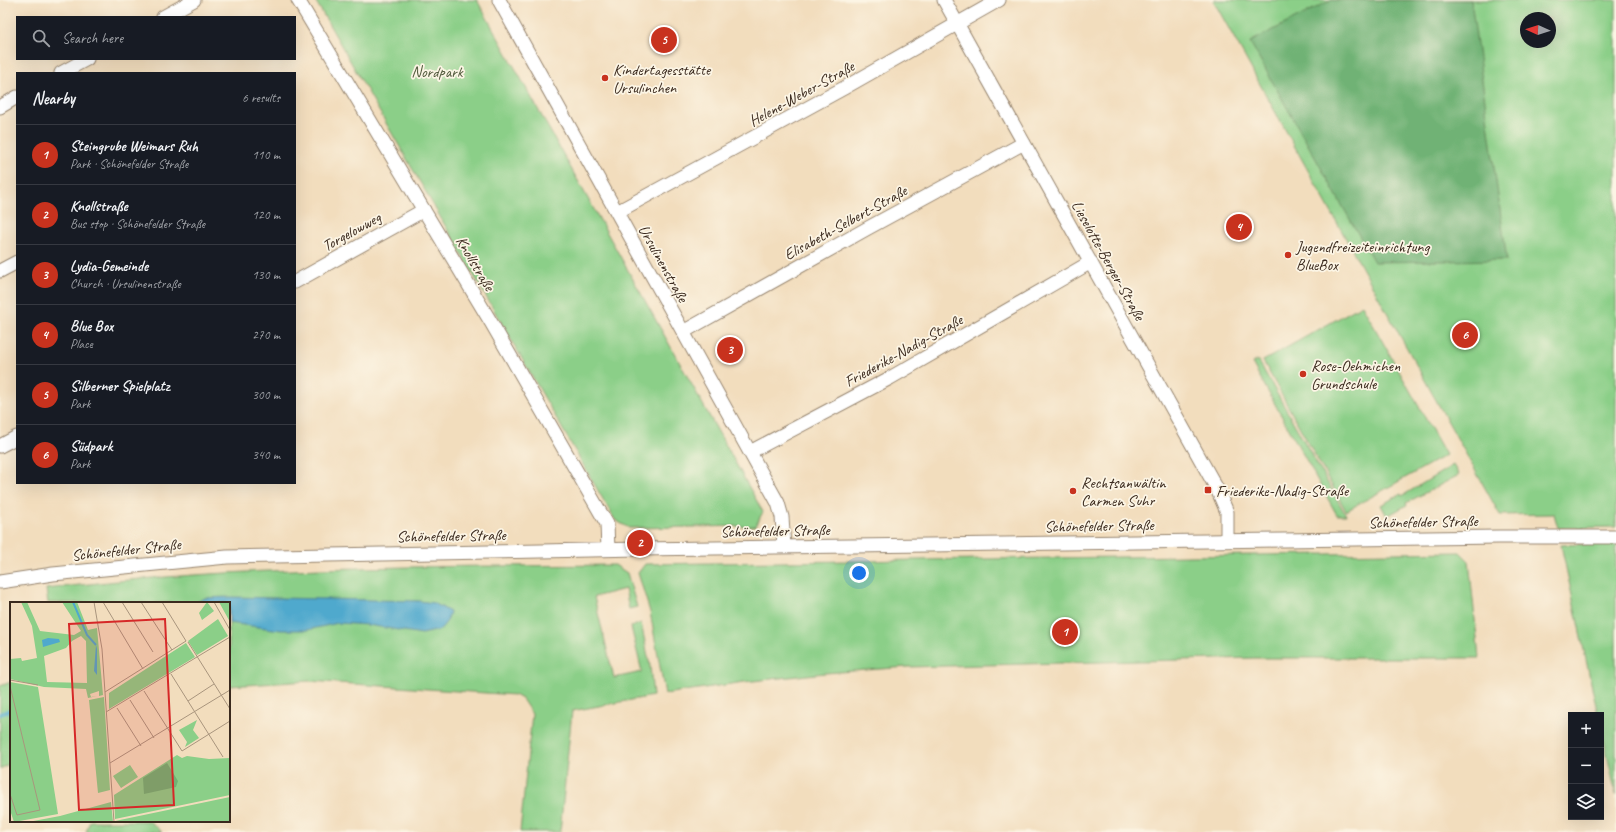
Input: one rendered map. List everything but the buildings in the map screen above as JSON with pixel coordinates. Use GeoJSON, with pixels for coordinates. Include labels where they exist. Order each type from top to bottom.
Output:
{"type":"FeatureCollection","features":[{"type":"Feature","properties":{"kind":"street"},"geometry":{"type":"LineString","coordinates":[[165,16],[194,0]]}},
{"type":"Feature","properties":{"kind":"street","name":"Knollstraße"},"geometry":{"type":"LineString","coordinates":[[298,0],[424,210],[607,524],[608,550]]}},
{"type":"Feature","properties":{"kind":"street","name":"Ursulinenstraße"},"geometry":{"type":"LineString","coordinates":[[499,0],[780,508],[784,547]]}},
{"type":"Feature","properties":{"kind":"street","name":"Lieselotte-Berger-Straße"},"geometry":{"type":"LineString","coordinates":[[944,0],[1217,489],[1226,512],[1227,541]]}},
{"type":"Feature","properties":{"kind":"street","name":"Helene-Weber-Straße"},"geometry":{"type":"LineString","coordinates":[[617,212],[831,96],[999,0]]}},
{"type":"Feature","properties":{"kind":"street"},"geometry":{"type":"LineString","coordinates":[[63,72],[85,60]]}},
{"type":"Feature","properties":{"kind":"street"},"geometry":{"type":"LineString","coordinates":[[0,107],[16,98]]}},
{"type":"Feature","properties":{"kind":"street","name":"Elisabeth-Selbert-Straße"},"geometry":{"type":"LineString","coordinates":[[683,332],[868,228],[1024,143]]}},
{"type":"Feature","properties":{"kind":"street","name":"Torgelowweg"},"geometry":{"type":"LineString","coordinates":[[296,281],[424,210]]}},
{"type":"Feature","properties":{"kind":"street","name":"Friederike-Nadig-Straße"},"geometry":{"type":"LineString","coordinates":[[750,452],[890,378],[1091,262]]}},
{"type":"Feature","properties":{"kind":"street"},"geometry":{"type":"LineString","coordinates":[[0,271],[16,263]]}},
{"type":"Feature","properties":{"kind":"street"},"geometry":{"type":"LineString","coordinates":[[0,446],[16,438]]}},
{"type":"Feature","properties":{"kind":"street","name":"Schönefelder Straße"},"geometry":{"type":"LineString","coordinates":[[0,582],[53,574],[227,557],[784,547],[1616,537]]}},
{"type":"Feature","properties":{"kind":"green space","name":"Nordpark"},"geometry":{"type":"Polygon","coordinates":[[[315,0],[477,0],[763,512],[755,526],[629,528],[615,520],[315,0]]]}},
{"type":"Feature","properties":{"kind":"green space"},"geometry":{"type":"Polygon","coordinates":[[[1213,0],[1616,0],[1616,527],[1558,528],[1554,514],[1500,515],[1213,0]]]}},
{"type":"Feature","properties":{"kind":"green space"},"geometry":{"type":"Polygon","coordinates":[[[1331,0],[1471,0],[1507,260],[1374,262],[1250,42],[1331,0]]]}},
{"type":"Feature","properties":{"kind":"green space"},"geometry":{"type":"Polygon","coordinates":[[[1362,305],[1446,455],[1346,511],[1263,361],[1362,305]]]}},
{"type":"Feature","properties":{"kind":"green space"},"geometry":{"type":"Polygon","coordinates":[[[1258,360],[1346,515],[1337,515],[1252,363],[1258,360]]]}},
{"type":"Feature","properties":{"kind":"green space"},"geometry":{"type":"Polygon","coordinates":[[[1453,465],[1459,475],[1406,503],[1407,505],[1387,516],[1381,505],[1401,494],[1402,496],[1453,465]]]}},
{"type":"Feature","properties":{"kind":"green space"},"geometry":{"type":"Polygon","coordinates":[[[1616,543],[1616,795],[1604,741],[1604,712],[1597,712],[1561,545],[1616,543]]]}},
{"type":"Feature","properties":{"kind":"green space"},"geometry":{"type":"Polygon","coordinates":[[[1460,552],[1469,561],[1479,658],[1256,658],[908,667],[825,673],[744,682],[665,694],[650,612],[638,573],[645,564],[1460,552]]]}},
{"type":"Feature","properties":{"kind":"green space"},"geometry":{"type":"Polygon","coordinates":[[[615,565],[627,573],[637,607],[629,609],[625,589],[594,597],[614,678],[642,672],[631,627],[641,623],[650,666],[653,696],[572,711],[560,832],[520,832],[532,714],[522,699],[515,695],[309,681],[230,686],[230,602],[48,602],[46,589],[188,575],[259,571],[401,567],[615,565]]]}},
{"type":"Feature","properties":{"kind":"green space"},"geometry":{"type":"Polygon","coordinates":[[[10,682],[10,764],[0,769],[0,686],[10,682]]]}},
{"type":"Feature","properties":{"kind":"green space"},"geometry":{"type":"Polygon","coordinates":[[[90,822],[150,822],[162,832],[86,832],[90,822]]]}},
{"type":"Feature","properties":{"kind":"water"},"geometry":{"type":"Polygon","coordinates":[[[230,597],[420,601],[434,603],[450,612],[447,621],[440,630],[422,634],[368,625],[338,623],[307,630],[281,630],[230,623],[230,602],[197,602],[205,598],[230,597]]]}},
{"type":"Feature","properties":{"kind":"waterway"},"geometry":{"type":"LineString","coordinates":[[0,714],[10,710]]}},
{"type":"Feature","properties":{"kind":"place","name":"Silberner Spielplatz"},"geometry":{"type":"Point","coordinates":[664,40]}},
{"type":"Feature","properties":{"kind":"place","name":"Kindertagesstätte Ursulinchen"},"geometry":{"type":"Point","coordinates":[605,78]}},
{"type":"Feature","properties":{"kind":"place","name":"Blue Box"},"geometry":{"type":"Point","coordinates":[1239,227]}},
{"type":"Feature","properties":{"kind":"place","name":"Jugendfreizeiteinrichtung BlueBox"},"geometry":{"type":"Point","coordinates":[1288,255]}},
{"type":"Feature","properties":{"kind":"place","name":"Südpark"},"geometry":{"type":"Point","coordinates":[1465,335]}},
{"type":"Feature","properties":{"kind":"place","name":"Lydia-Gemeinde"},"geometry":{"type":"Point","coordinates":[730,350]}},
{"type":"Feature","properties":{"kind":"place","name":"Rose-Oehmichen Grundschule"},"geometry":{"type":"Point","coordinates":[1303,374]}},
{"type":"Feature","properties":{"kind":"place","name":"Friederike-Nadig-Straße"},"geometry":{"type":"Point","coordinates":[1208,490]}},
{"type":"Feature","properties":{"kind":"place","name":"Rechtsanwältin Carmen Suhr"},"geometry":{"type":"Point","coordinates":[1073,491]}},
{"type":"Feature","properties":{"kind":"place","name":"Knollstraße"},"geometry":{"type":"Point","coordinates":[640,543]}},
{"type":"Feature","properties":{"kind":"place","name":"Steingrube Weimars Ruh"},"geometry":{"type":"Point","coordinates":[1065,632]}}]}
